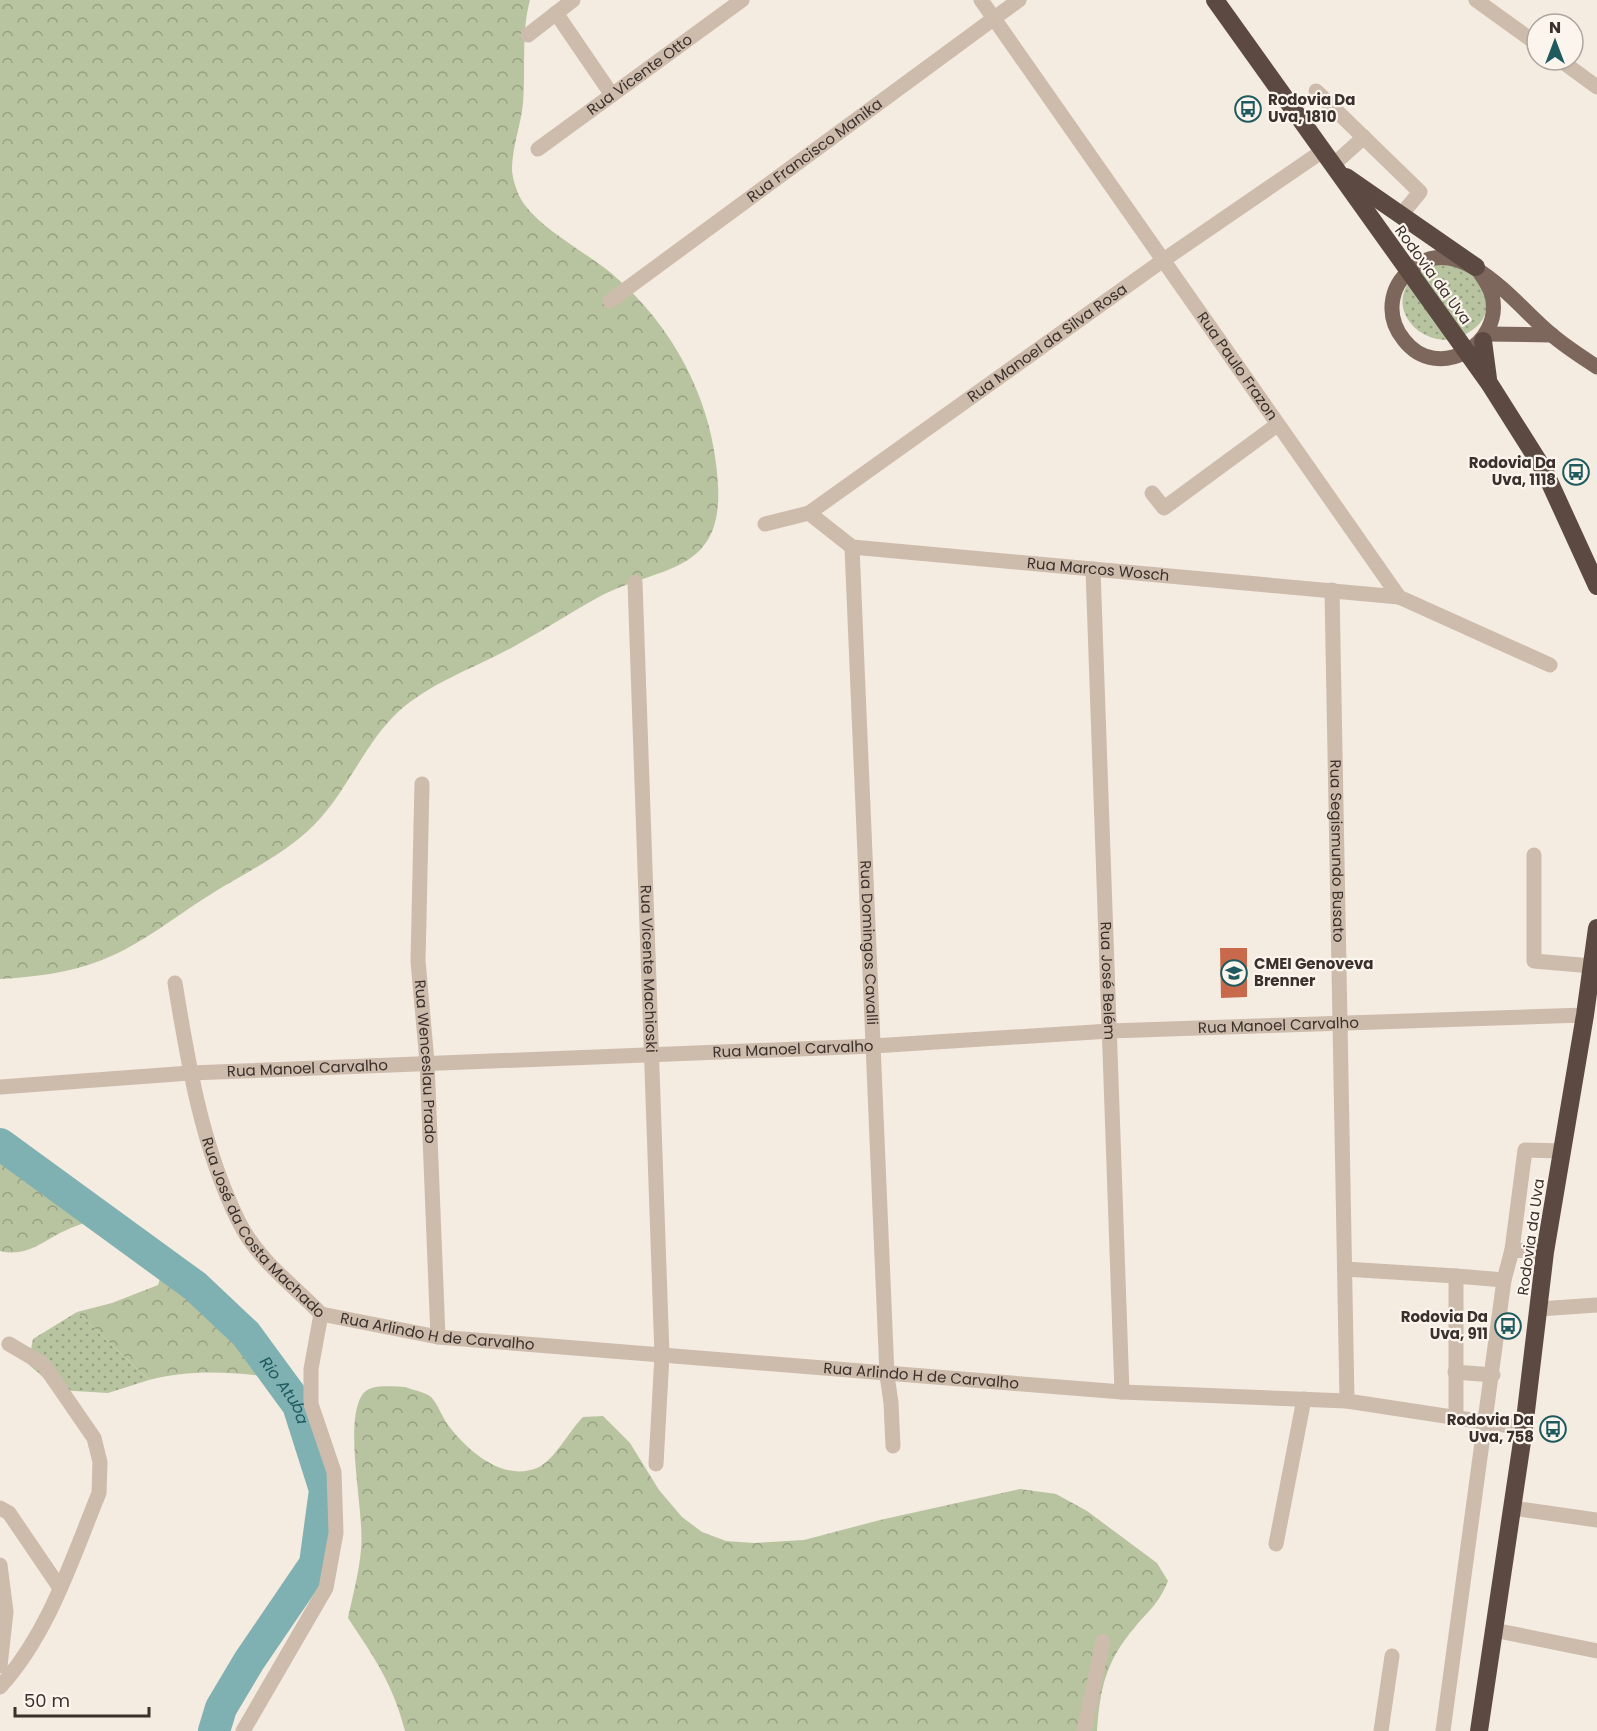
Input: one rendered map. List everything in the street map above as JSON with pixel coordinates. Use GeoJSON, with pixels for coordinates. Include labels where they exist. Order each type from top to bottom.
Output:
{"type":"FeatureCollection","features":[{"type":"Feature","properties":{"kind":"highway","name":"Rodovia da Uva"},"geometry":{"type":"LineString","coordinates":[[1215,0],[1407,272],[1489,383],[1544,470],[1597,586]]}},
{"type":"Feature","properties":{"kind":"highway"},"geometry":{"type":"LineString","coordinates":[[1331,162],[1401,215],[1476,267]]}},
{"type":"Feature","properties":{"kind":"highway"},"geometry":{"type":"LineString","coordinates":[[1485,337],[1489,383]]}},
{"type":"Feature","properties":{"kind":"highway","name":"Rodovia da Uva"},"geometry":{"type":"LineString","coordinates":[[1479,1731],[1524,1428],[1545,1252],[1585,1016],[1597,927]]}},
{"type":"Feature","properties":{"kind":"main road"},"geometry":{"type":"LineString","coordinates":[[1476,267],[1492,294],[1494,312],[1485,337],[1467,353],[1449,358],[1432,358],[1418,352],[1405,342],[1396,329],[1392,314],[1393,298],[1398,284],[1407,272],[1421,262],[1438,258],[1455,259],[1476,267],[1552,335],[1597,367]]}},
{"type":"Feature","properties":{"kind":"main road"},"geometry":{"type":"LineString","coordinates":[[1485,337],[1552,335]]}},
{"type":"Feature","properties":{"kind":"street"},"geometry":{"type":"LineString","coordinates":[[528,35],[573,0]]}},
{"type":"Feature","properties":{"kind":"street","name":"Rua Vicente Otto"},"geometry":{"type":"LineString","coordinates":[[538,149],[742,0]]}},
{"type":"Feature","properties":{"kind":"street","name":"Rua Paulo Frazon"},"geometry":{"type":"LineString","coordinates":[[981,0],[1399,597]]}},
{"type":"Feature","properties":{"kind":"street","name":"Rua Francisco Manika"},"geometry":{"type":"LineString","coordinates":[[610,301],[1018,0]]}},
{"type":"Feature","properties":{"kind":"street"},"geometry":{"type":"LineString","coordinates":[[1476,0],[1525,35]]}},
{"type":"Feature","properties":{"kind":"street"},"geometry":{"type":"LineString","coordinates":[[556,13],[612,95]]}},
{"type":"Feature","properties":{"kind":"street"},"geometry":{"type":"LineString","coordinates":[[1576,72],[1597,87]]}},
{"type":"Feature","properties":{"kind":"street"},"geometry":{"type":"LineString","coordinates":[[1316,91],[1420,192],[1401,215]]}},
{"type":"Feature","properties":{"kind":"street","name":"Rua Manoel da Silva Rosa"},"geometry":{"type":"LineString","coordinates":[[765,524],[809,513],[1162,261],[1331,162],[1364,137]]}},
{"type":"Feature","properties":{"kind":"street"},"geometry":{"type":"LineString","coordinates":[[1152,493],[1164,508],[1277,425]]}},
{"type":"Feature","properties":{"kind":"street"},"geometry":{"type":"LineString","coordinates":[[809,513],[852,547]]}},
{"type":"Feature","properties":{"kind":"street","name":"Rua Marcos Wosch"},"geometry":{"type":"LineString","coordinates":[[852,547],[1399,597]]}},
{"type":"Feature","properties":{"kind":"street","name":"Rua Domingos Cavalli"},"geometry":{"type":"LineString","coordinates":[[852,547],[886,1375],[891,1403],[893,1446]]}},
{"type":"Feature","properties":{"kind":"street","name":"Rua José Belém"},"geometry":{"type":"LineString","coordinates":[[1093,569],[1122,1392]]}},
{"type":"Feature","properties":{"kind":"street","name":"Rua Vicente Machioski"},"geometry":{"type":"LineString","coordinates":[[635,582],[662,1355],[657,1464]]}},
{"type":"Feature","properties":{"kind":"street","name":"Rua Segismundo Busato"},"geometry":{"type":"LineString","coordinates":[[1332,590],[1347,1401]]}},
{"type":"Feature","properties":{"kind":"street"},"geometry":{"type":"LineString","coordinates":[[1399,597],[1550,665]]}},
{"type":"Feature","properties":{"kind":"street","name":"Rua Wenceslau Prado"},"geometry":{"type":"LineString","coordinates":[[422,784],[418,961],[427,1062],[438,1337]]}},
{"type":"Feature","properties":{"kind":"street"},"geometry":{"type":"LineString","coordinates":[[1534,855],[1534,962],[1592,966]]}},
{"type":"Feature","properties":{"kind":"street","name":"Rua José da Costa Machado"},"geometry":{"type":"LineString","coordinates":[[175,983],[190,1072],[215,1160],[239,1223],[270,1265],[321,1314],[311,1369],[311,1404],[334,1472],[336,1533],[326,1588],[243,1731]]}},
{"type":"Feature","properties":{"kind":"street","name":"Rua Manoel Carvalho"},"geometry":{"type":"LineString","coordinates":[[0,1087],[190,1072],[873,1046],[1110,1031],[1585,1016]]}},
{"type":"Feature","properties":{"kind":"street"},"geometry":{"type":"LineString","coordinates":[[1443,1731],[1487,1423],[1504,1280],[1512,1250],[1525,1150],[1562,1151]]}},
{"type":"Feature","properties":{"kind":"street"},"geometry":{"type":"LineString","coordinates":[[1512,1250],[1545,1252]]}},
{"type":"Feature","properties":{"kind":"street"},"geometry":{"type":"LineString","coordinates":[[1345,1269],[1504,1280]]}},
{"type":"Feature","properties":{"kind":"street"},"geometry":{"type":"LineString","coordinates":[[1456,1276],[1456,1418]]}},
{"type":"Feature","properties":{"kind":"street"},"geometry":{"type":"LineString","coordinates":[[1539,1309],[1597,1305]]}},
{"type":"Feature","properties":{"kind":"street","name":"Rua Arlindo H de Carvalho"},"geometry":{"type":"LineString","coordinates":[[321,1314],[438,1337],[886,1375],[1122,1392],[1347,1401],[1524,1428]]}},
{"type":"Feature","properties":{"kind":"street"},"geometry":{"type":"LineString","coordinates":[[0,1687],[31,1647],[60,1588],[99,1492],[101,1477],[98,1450],[94,1438],[43,1364],[9,1344]]}},
{"type":"Feature","properties":{"kind":"street"},"geometry":{"type":"LineString","coordinates":[[1455,1372],[1493,1375]]}},
{"type":"Feature","properties":{"kind":"street"},"geometry":{"type":"LineString","coordinates":[[1276,1544],[1304,1399]]}},
{"type":"Feature","properties":{"kind":"street"},"geometry":{"type":"LineString","coordinates":[[0,1508],[9,1513],[60,1588]]}},
{"type":"Feature","properties":{"kind":"street"},"geometry":{"type":"LineString","coordinates":[[1512,1508],[1597,1520]]}},
{"type":"Feature","properties":{"kind":"street"},"geometry":{"type":"LineString","coordinates":[[0,1565],[6,1612],[0,1666]]}},
{"type":"Feature","properties":{"kind":"street"},"geometry":{"type":"LineString","coordinates":[[1494,1630],[1597,1651]]}},
{"type":"Feature","properties":{"kind":"street"},"geometry":{"type":"LineString","coordinates":[[1084,1731],[1103,1641]]}},
{"type":"Feature","properties":{"kind":"street"},"geometry":{"type":"LineString","coordinates":[[1381,1731],[1392,1656]]}},
{"type":"Feature","properties":{"kind":"green space"},"geometry":{"type":"Polygon","coordinates":[[[0,0],[530,0],[525,38],[523,103],[512,161],[514,182],[524,204],[532,214],[601,265],[634,294],[671,341],[699,395],[715,454],[718,485],[717,515],[710,536],[698,552],[663,572],[620,587],[597,598],[530,638],[442,682],[412,701],[398,712],[375,739],[326,812],[303,835],[279,853],[146,937],[102,960],[39,976],[0,979],[0,0]]]}},
{"type":"Feature","properties":{"kind":"green space"},"geometry":{"type":"Polygon","coordinates":[[[1427,265],[1464,265],[1486,293],[1485,314],[1480,323],[1466,334],[1452,339],[1439,339],[1415,328],[1407,318],[1403,306],[1404,294],[1410,281],[1427,265]]]}},
{"type":"Feature","properties":{"kind":"green space"},"geometry":{"type":"Polygon","coordinates":[[[0,1142],[104,1216],[65,1230],[24,1251],[0,1251],[0,1142]]]}},
{"type":"Feature","properties":{"kind":"green space"},"geometry":{"type":"Polygon","coordinates":[[[166,1260],[225,1312],[249,1342],[272,1377],[210,1372],[180,1374],[149,1380],[77,1312],[112,1303],[158,1285],[166,1260]]]}},
{"type":"Feature","properties":{"kind":"green space"},"geometry":{"type":"Polygon","coordinates":[[[77,1312],[149,1380],[108,1393],[58,1390],[28,1364],[33,1339],[77,1312]]]}},
{"type":"Feature","properties":{"kind":"green space"},"geometry":{"type":"Polygon","coordinates":[[[382,1386],[405,1387],[431,1397],[448,1425],[465,1444],[487,1461],[511,1471],[537,1468],[549,1459],[583,1417],[603,1416],[630,1443],[659,1490],[682,1517],[702,1532],[726,1541],[754,1543],[804,1540],[880,1520],[1020,1489],[1056,1494],[1087,1511],[1157,1563],[1168,1581],[1157,1601],[1125,1639],[1111,1664],[1100,1701],[1097,1731],[405,1731],[389,1685],[348,1618],[361,1550],[354,1447],[357,1409],[362,1395],[370,1389],[382,1386]]]}},
{"type":"Feature","properties":{"kind":"building"},"geometry":{"type":"Polygon","coordinates":[[[1220,948],[1247,948],[1247,997],[1221,998],[1220,948]]]}},
{"type":"Feature","properties":{"kind":"waterway","name":"Rio Atuba"},"geometry":{"type":"LineString","coordinates":[[0,1144],[195,1286],[246,1334],[298,1405],[325,1490],[315,1564],[249,1661],[221,1708],[214,1731]]}},
{"type":"Feature","properties":{"kind":"place","name":"Rodovia Da Uva, 1810"},"geometry":{"type":"Point","coordinates":[1248,109]}},
{"type":"Feature","properties":{"kind":"place","name":"Rodovia Da Uva, 1118"},"geometry":{"type":"Point","coordinates":[1576,472]}},
{"type":"Feature","properties":{"kind":"place","name":"CMEI Genoveva Brenner"},"geometry":{"type":"Point","coordinates":[1234,973]}},
{"type":"Feature","properties":{"kind":"place","name":"Rodovia Da Uva, 911"},"geometry":{"type":"Point","coordinates":[1508,1326]}},
{"type":"Feature","properties":{"kind":"place","name":"Rodovia Da Uva, 758"},"geometry":{"type":"Point","coordinates":[1553,1429]}}]}
